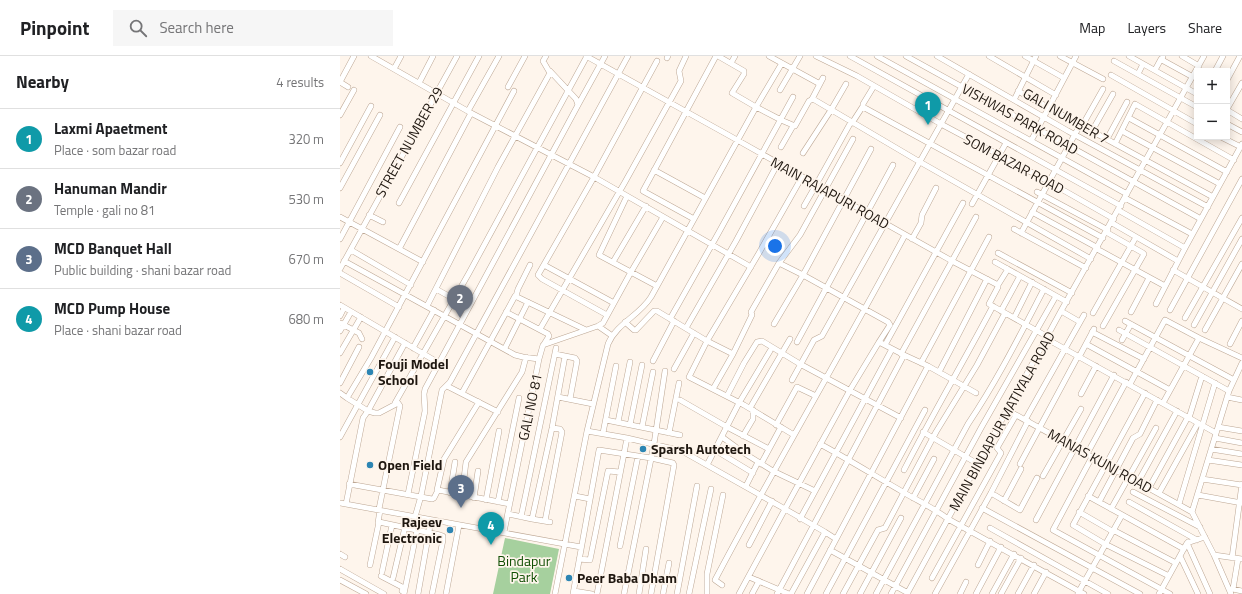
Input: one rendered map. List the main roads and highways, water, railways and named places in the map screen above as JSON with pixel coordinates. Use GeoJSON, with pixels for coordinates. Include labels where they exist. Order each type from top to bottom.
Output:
{"type":"FeatureCollection","features":[{"type":"Feature","properties":{"kind":"place","name":"Laxmi Apaetment"},"geometry":{"type":"Point","coordinates":[928,125]}},
{"type":"Feature","properties":{"kind":"place","name":"Hanuman Mandir"},"geometry":{"type":"Point","coordinates":[460,318]}},
{"type":"Feature","properties":{"kind":"place","name":"Fouji Model School"},"geometry":{"type":"Point","coordinates":[370,372]}},
{"type":"Feature","properties":{"kind":"place","name":"Sparsh Autotech"},"geometry":{"type":"Point","coordinates":[643,449]}},
{"type":"Feature","properties":{"kind":"place","name":"Open Field"},"geometry":{"type":"Point","coordinates":[370,465]}},
{"type":"Feature","properties":{"kind":"place","name":"MCD Banquet Hall"},"geometry":{"type":"Point","coordinates":[461,508]}},
{"type":"Feature","properties":{"kind":"place","name":"Rajeev Electronic"},"geometry":{"type":"Point","coordinates":[450,530]}},
{"type":"Feature","properties":{"kind":"place","name":"MCD Pump House"},"geometry":{"type":"Point","coordinates":[491,545]}},
{"type":"Feature","properties":{"kind":"place","name":"Peer Baba Dham"},"geometry":{"type":"Point","coordinates":[569,578]}},
{"type":"Feature","properties":{"kind":"park label","name":"Bindapur Park"},"geometry":{"type":"Point","coordinates":[524,570]}}]}
